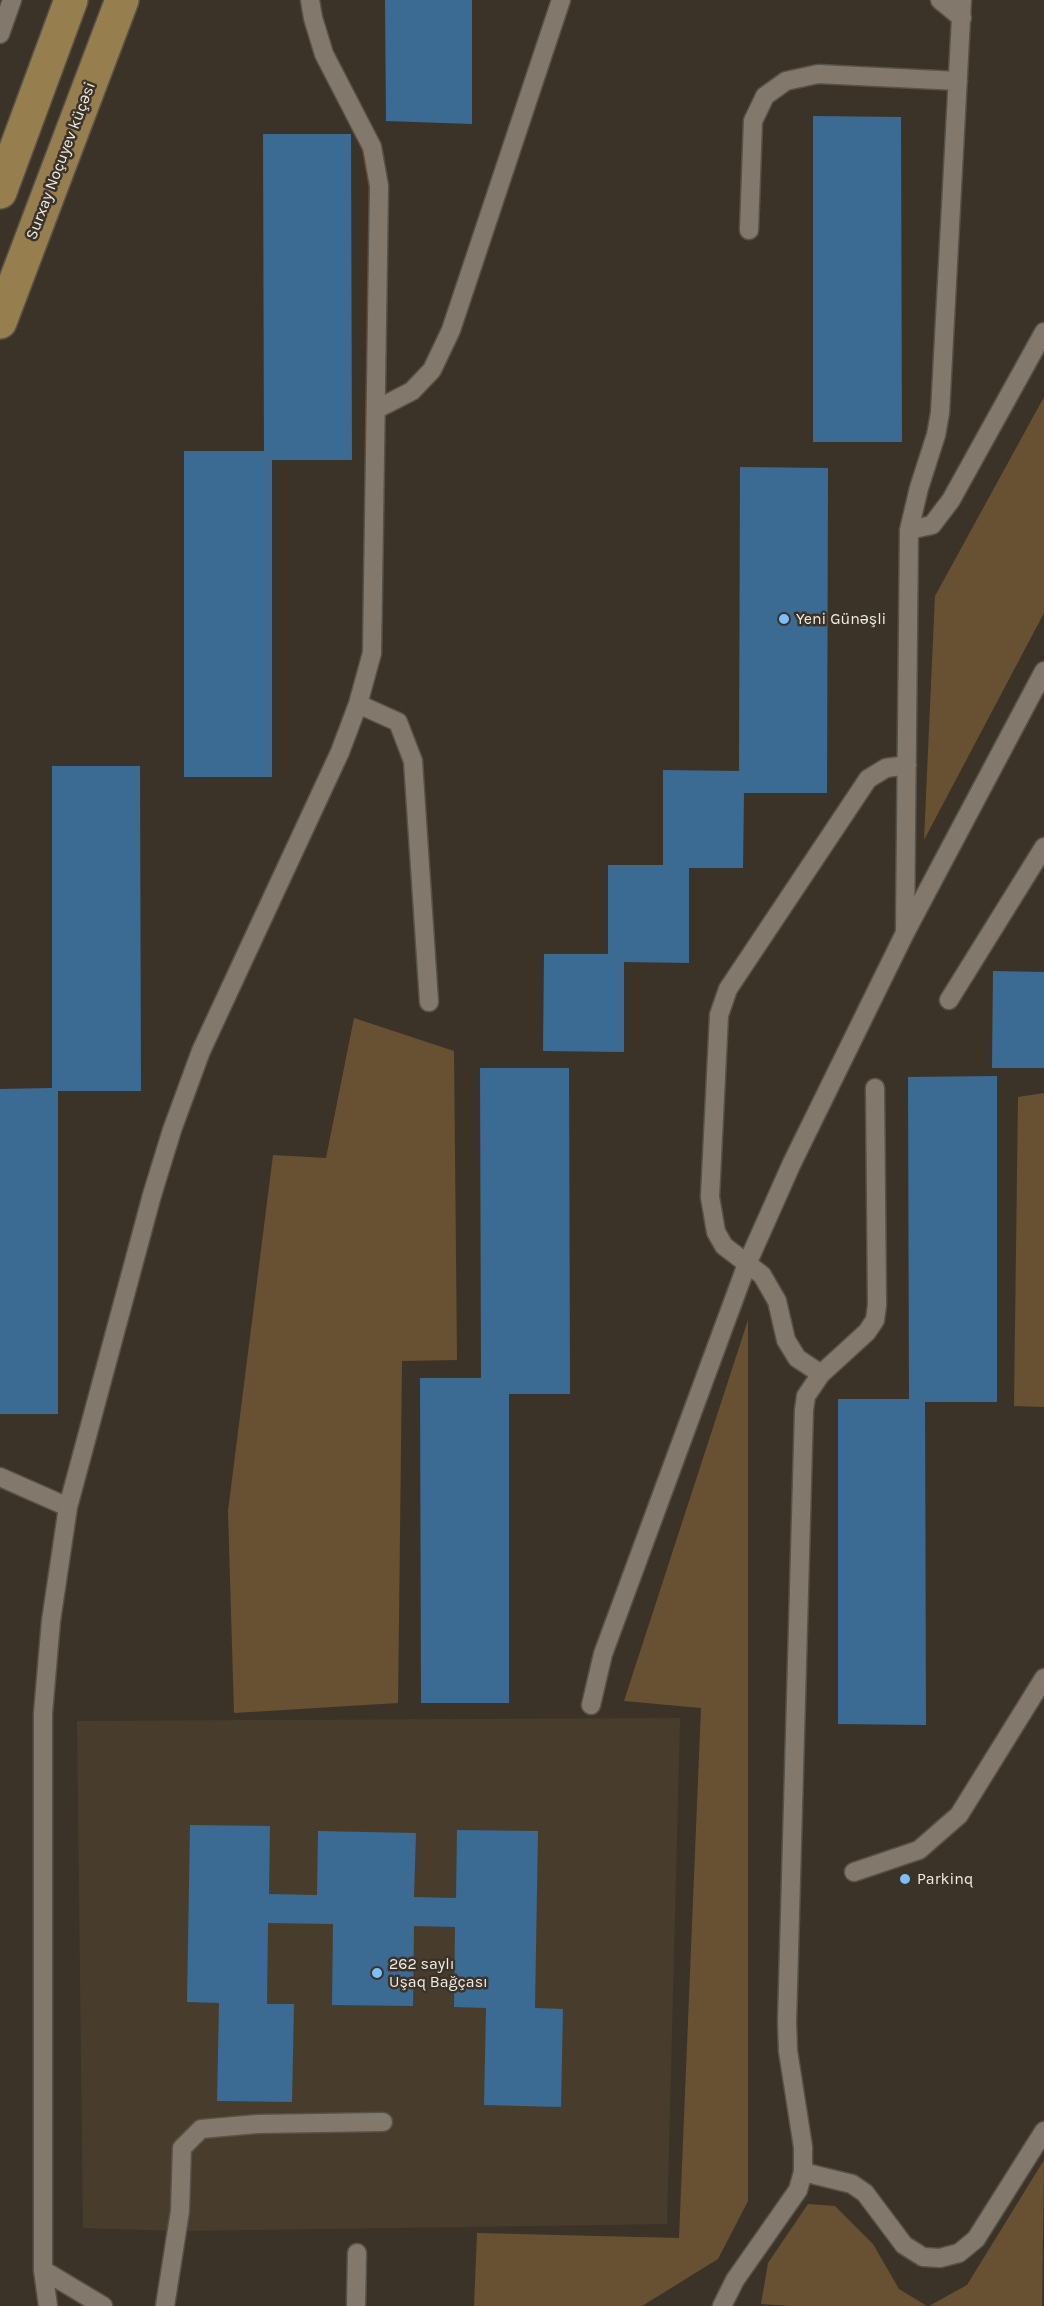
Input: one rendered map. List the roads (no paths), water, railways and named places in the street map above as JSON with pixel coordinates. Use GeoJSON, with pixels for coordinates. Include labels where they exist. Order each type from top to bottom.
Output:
{"type":"FeatureCollection","features":[{"type":"Feature","properties":{"kind":"street"},"geometry":{"type":"LineString","coordinates":[[0,192],[71,0]]}},
{"type":"Feature","properties":{"kind":"street","name":"Surxay Noçuyev küçəsi"},"geometry":{"type":"LineString","coordinates":[[0,322],[122,0]]}},
{"type":"Feature","properties":{"kind":"lane"},"geometry":{"type":"LineString","coordinates":[[0,34],[12,0]]}},
{"type":"Feature","properties":{"kind":"lane"},"geometry":{"type":"LineString","coordinates":[[48,2306],[43,2270],[43,1713],[51,1621],[68,1507],[146,1218],[177,1118],[201,1051],[340,752],[358,704],[372,653],[379,186],[372,147],[324,54],[310,0]]}},
{"type":"Feature","properties":{"kind":"lane"},"geometry":{"type":"LineString","coordinates":[[377,410],[412,391],[432,370],[452,330],[561,0]]}},
{"type":"Feature","properties":{"kind":"lane"},"geometry":{"type":"LineString","coordinates":[[905,933],[909,530],[940,413],[962,9],[940,0]]}},
{"type":"Feature","properties":{"kind":"lane"},"geometry":{"type":"LineString","coordinates":[[749,230],[753,121],[765,96],[786,81],[818,74],[958,81]]}},
{"type":"Feature","properties":{"kind":"lane"},"geometry":{"type":"LineString","coordinates":[[909,530],[932,525],[951,500],[1044,332]]}},
{"type":"Feature","properties":{"kind":"lane"},"geometry":{"type":"LineString","coordinates":[[591,1705],[603,1654],[747,1264],[792,1163],[905,933],[1044,671]]}},
{"type":"Feature","properties":{"kind":"lane"},"geometry":{"type":"LineString","coordinates":[[358,704],[398,722],[413,761],[429,1002]]}},
{"type":"Feature","properties":{"kind":"lane"},"geometry":{"type":"LineString","coordinates":[[821,1374],[797,1358],[786,1340],[777,1302],[762,1275],[724,1246],[716,1232],[710,1197],[719,1015],[728,989],[868,778],[886,768],[907,765]]}},
{"type":"Feature","properties":{"kind":"lane"},"geometry":{"type":"LineString","coordinates":[[950,1000],[1044,847]]}},
{"type":"Feature","properties":{"kind":"lane"},"geometry":{"type":"LineString","coordinates":[[722,2306],[735,2280],[798,2190],[803,2172],[802,2147],[788,2051],[787,2022],[804,1410],[807,1396],[821,1374],[867,1332],[875,1320],[877,1305],[875,1088]]}},
{"type":"Feature","properties":{"kind":"lane"},"geometry":{"type":"LineString","coordinates":[[0,1477],[68,1507]]}},
{"type":"Feature","properties":{"kind":"lane"},"geometry":{"type":"LineString","coordinates":[[854,1872],[919,1850],[959,1815],[1044,1678]]}},
{"type":"Feature","properties":{"kind":"lane"},"geometry":{"type":"LineString","coordinates":[[165,2306],[180,2211],[182,2148],[201,2129],[256,2124],[384,2122]]}},
{"type":"Feature","properties":{"kind":"lane"},"geometry":{"type":"LineString","coordinates":[[803,2172],[852,2184],[865,2193],[904,2245],[923,2257],[940,2258],[959,2253],[976,2239],[1044,2131]]}},
{"type":"Feature","properties":{"kind":"lane"},"geometry":{"type":"LineString","coordinates":[[356,2306],[357,2253]]}},
{"type":"Feature","properties":{"kind":"lane"},"geometry":{"type":"LineString","coordinates":[[43,2270],[104,2306]]}},
{"type":"Feature","properties":{"kind":"place","name":"Yeni Günəşli"},"geometry":{"type":"Point","coordinates":[784,619]}},
{"type":"Feature","properties":{"kind":"place","name":"Parkinq"},"geometry":{"type":"Point","coordinates":[905,1879]}},
{"type":"Feature","properties":{"kind":"place","name":"262 saylı Uşaq Bağçası"},"geometry":{"type":"Point","coordinates":[377,1973]}}]}
